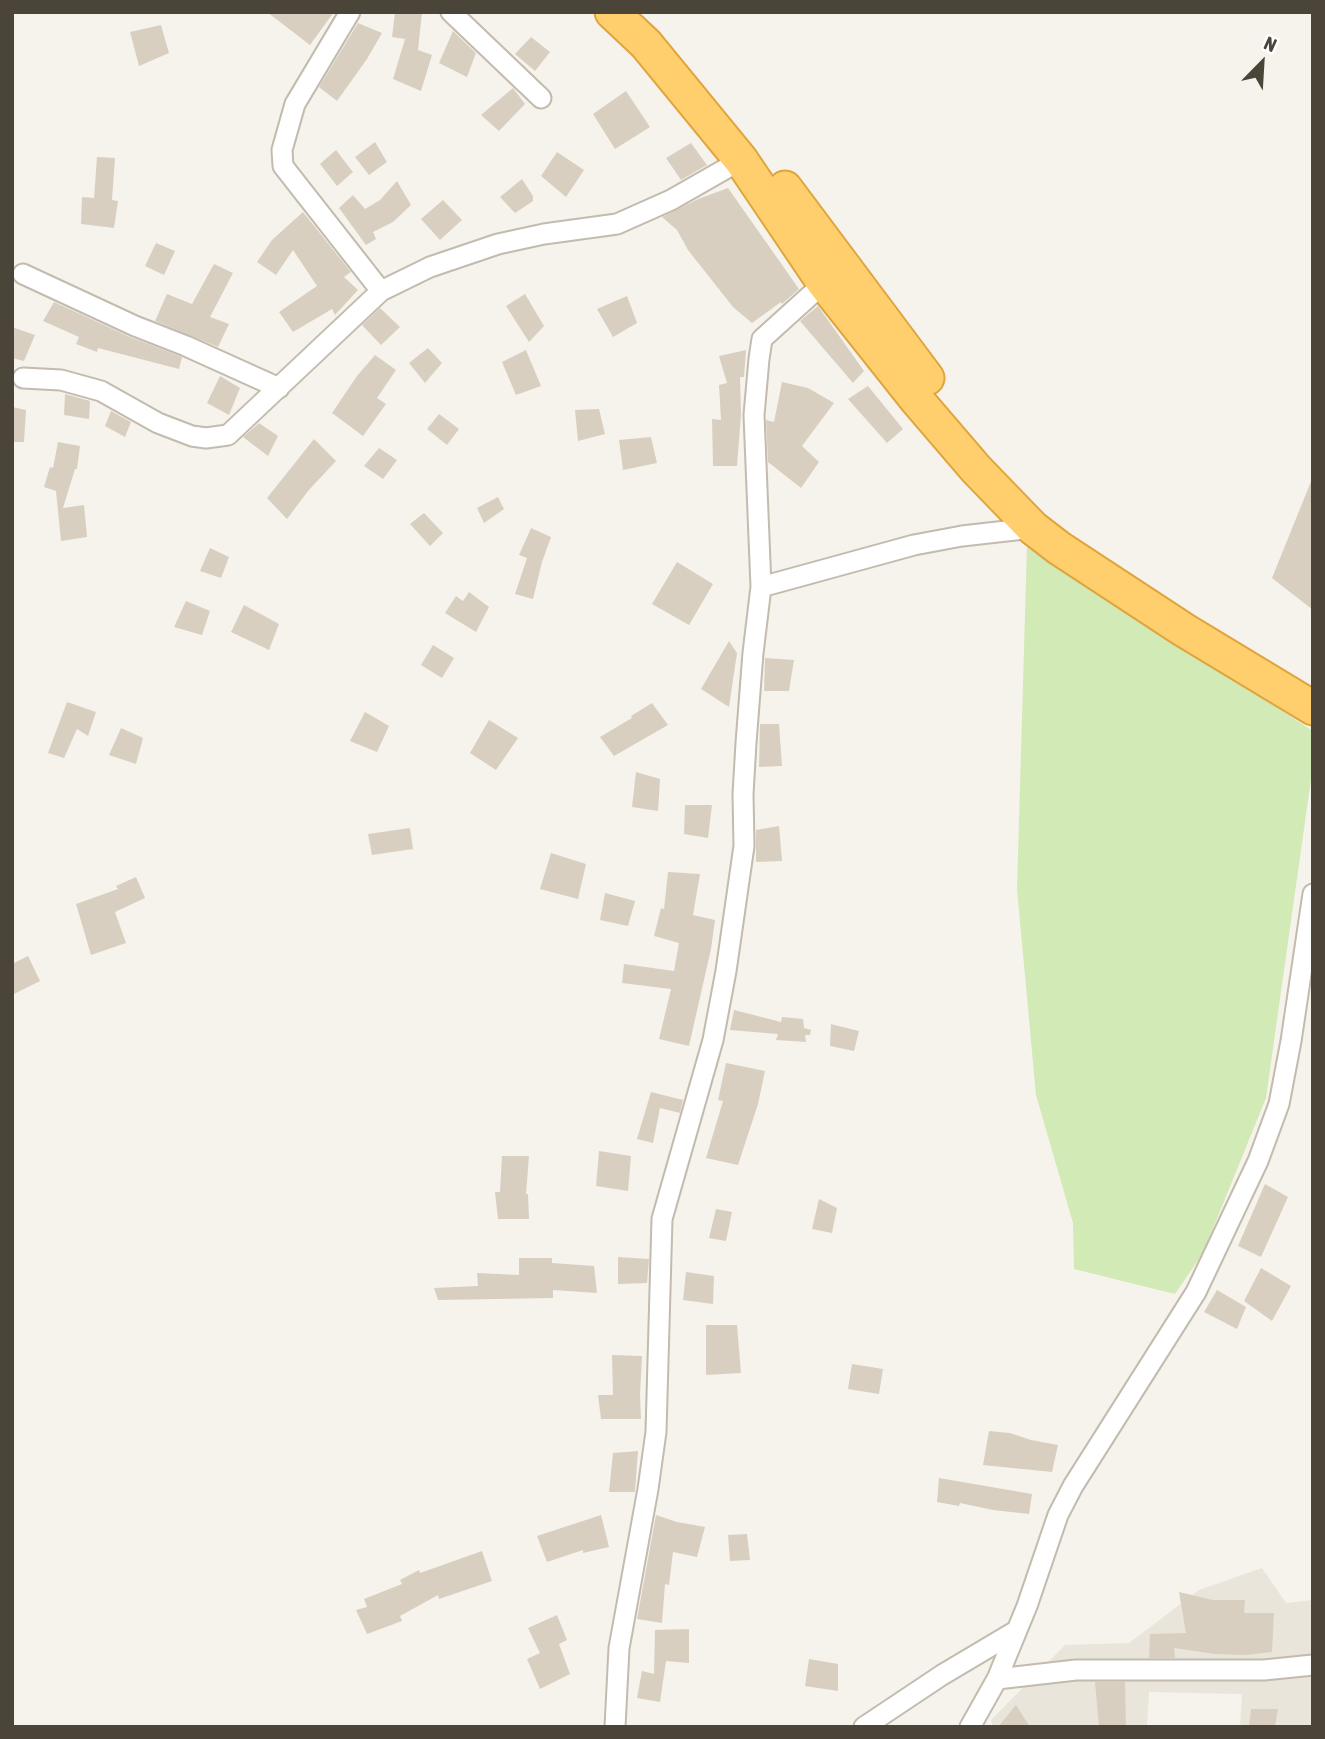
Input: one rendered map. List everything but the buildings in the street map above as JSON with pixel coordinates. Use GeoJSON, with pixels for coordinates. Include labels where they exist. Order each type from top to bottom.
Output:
{"type":"FeatureCollection","features":[{"type":"Feature","properties":{"kind":"highway"},"geometry":{"type":"LineString","coordinates":[[612,12],[646,44],[741,160],[824,283],[916,399],[976,469],[1033,528],[1184,630],[1313,708]]}},
{"type":"Feature","properties":{"kind":"highway"},"geometry":{"type":"LineString","coordinates":[[642,12],[710,87],[942,399],[1045,512],[1313,688]]}},
{"type":"Feature","properties":{"kind":"street"},"geometry":{"type":"LineString","coordinates":[[350,12],[295,104],[282,150],[283,166],[381,292]]}},
{"type":"Feature","properties":{"kind":"street"},"geometry":{"type":"LineString","coordinates":[[451,12],[541,98]]}},
{"type":"Feature","properties":{"kind":"street"},"geometry":{"type":"LineString","coordinates":[[23,378],[61,380],[102,391],[158,423],[192,436],[206,438],[228,435],[381,292],[430,267],[498,244],[617,223],[645,213],[741,160]]}},
{"type":"Feature","properties":{"kind":"street"},"geometry":{"type":"LineString","coordinates":[[23,274],[279,388]]}},
{"type":"Feature","properties":{"kind":"street"},"geometry":{"type":"LineString","coordinates":[[615,1727],[619,1648],[656,1432],[662,1219],[712,1040],[732,932],[744,846],[746,743],[761,587],[761,530],[754,415],[762,339],[824,283]]}},
{"type":"Feature","properties":{"kind":"street"},"geometry":{"type":"LineString","coordinates":[[761,587],[914,545],[962,536],[1033,528]]}},
{"type":"Feature","properties":{"kind":"street"},"geometry":{"type":"LineString","coordinates":[[970,1727],[997,1679],[1058,1515],[1073,1486],[1196,1292],[1223,1240],[1270,1131],[1279,1104],[1291,1041],[1313,894]]}},
{"type":"Feature","properties":{"kind":"street"},"geometry":{"type":"LineString","coordinates":[[864,1727],[972,1656],[1016,1631]]}},
{"type":"Feature","properties":{"kind":"street"},"geometry":{"type":"LineString","coordinates":[[997,1679],[1076,1670],[1264,1670],[1313,1665]]}},
{"type":"Feature","properties":{"kind":"shaded area"},"geometry":{"type":"Polygon","coordinates":[[[1262,1568],[1286,1603],[1313,1600],[1313,1727],[1240,1727],[1242,1694],[1149,1692],[1147,1727],[993,1727],[991,1720],[1065,1645],[1129,1643],[1199,1590],[1262,1568]]]}},
{"type":"Feature","properties":{"kind":"green space"},"geometry":{"type":"Polygon","coordinates":[[[1027,546],[1313,731],[1313,765],[1266,1098],[1203,1253],[1175,1294],[1074,1269],[1073,1223],[1036,1095],[1017,889],[1027,546]]]}}]}
